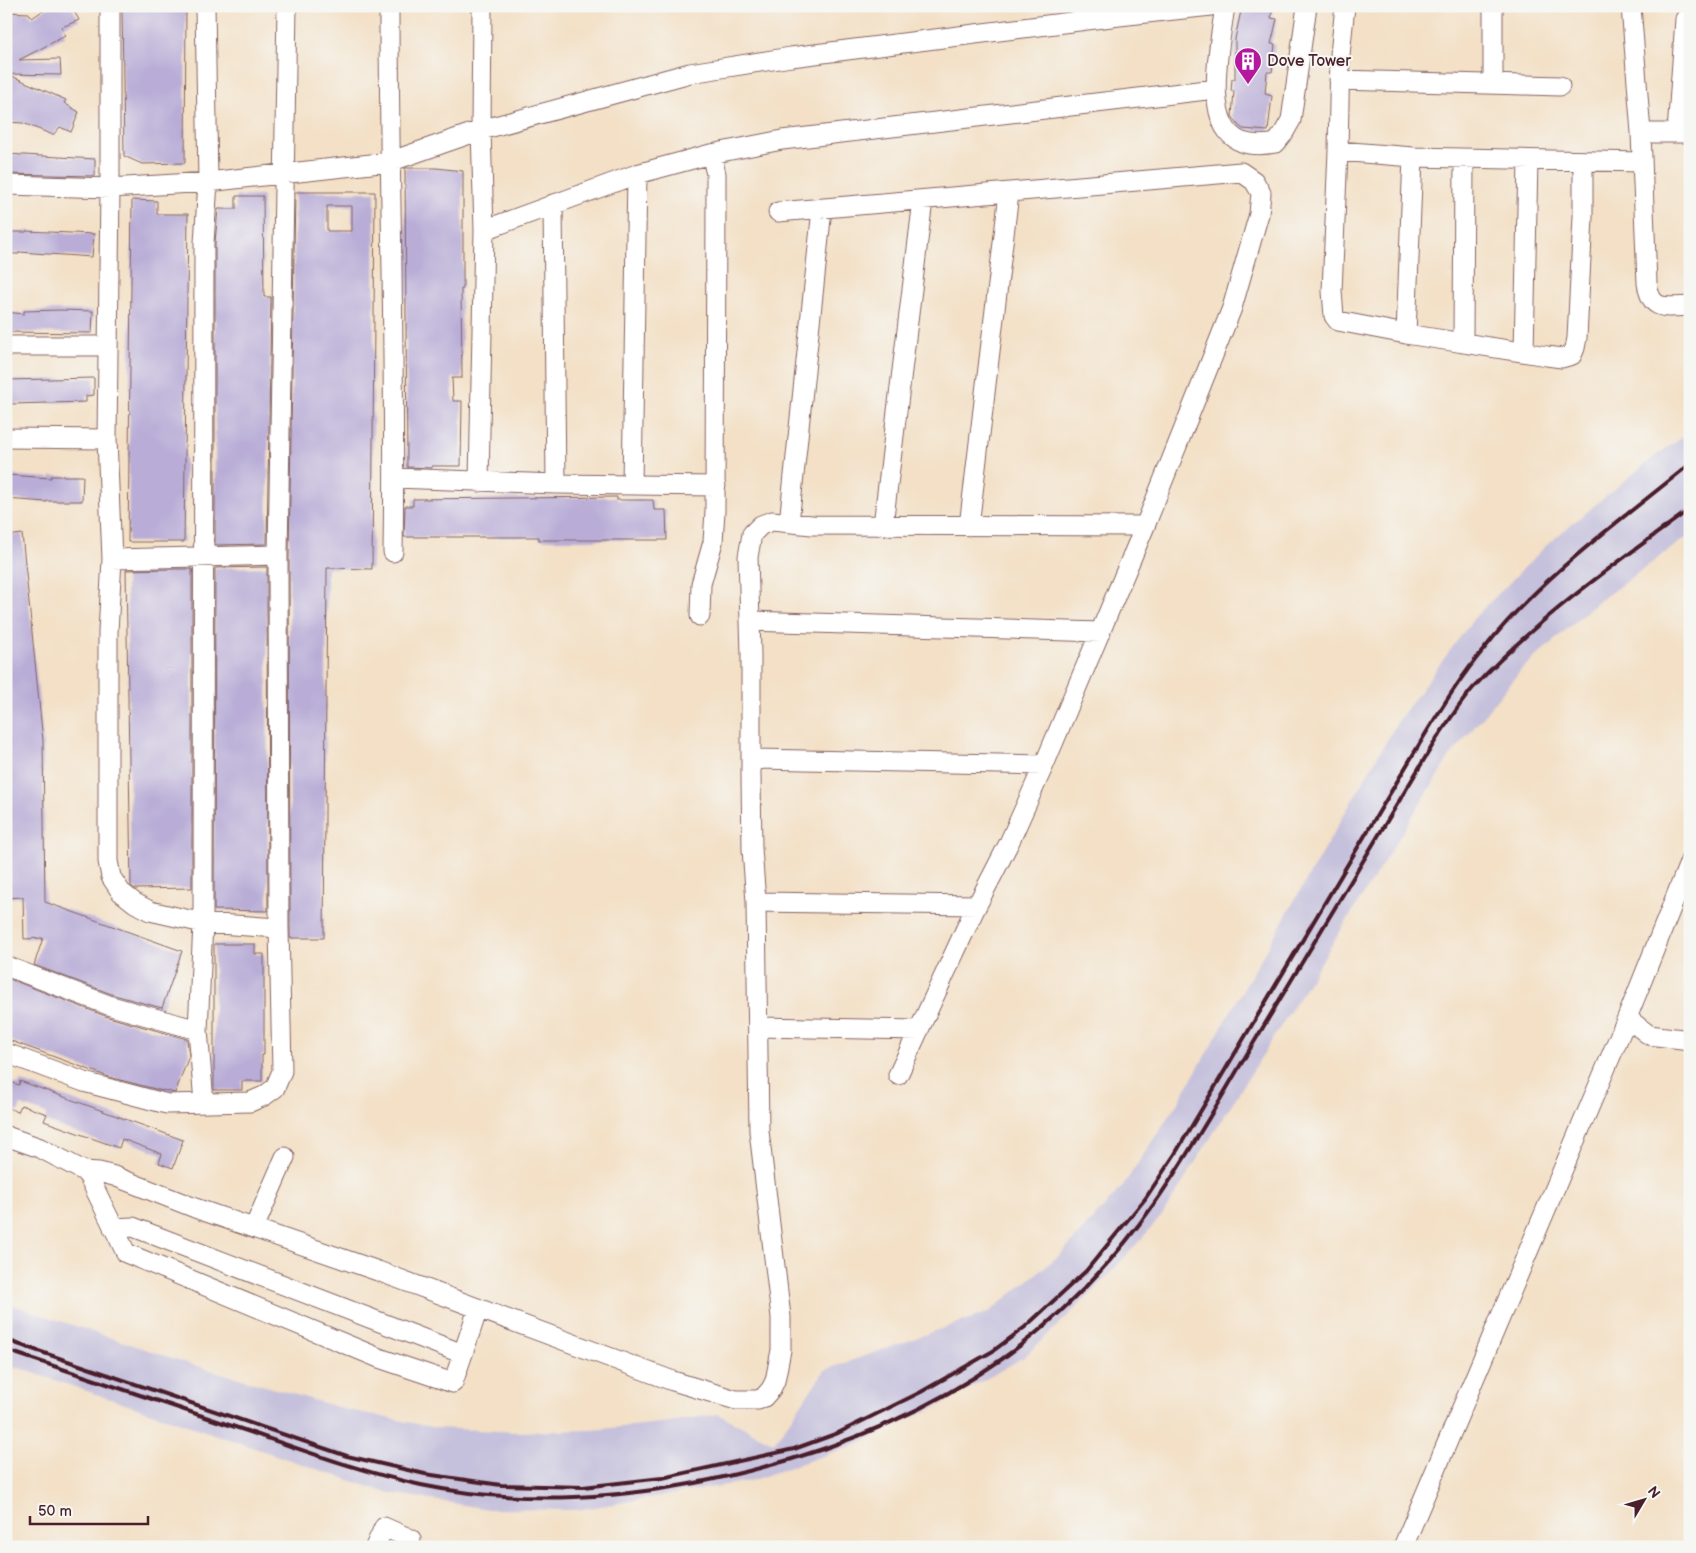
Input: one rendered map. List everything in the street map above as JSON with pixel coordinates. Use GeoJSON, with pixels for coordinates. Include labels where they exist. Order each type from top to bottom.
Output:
{"type":"FeatureCollection","features":[{"type":"Feature","properties":{"kind":"street"},"geometry":{"type":"LineString","coordinates":[[110,6],[107,439],[112,559],[108,632],[107,831],[108,861],[111,878],[121,892],[135,903],[150,911],[203,923],[279,928]]}},
{"type":"Feature","properties":{"kind":"street"},"geometry":{"type":"LineString","coordinates":[[204,1103],[198,1030],[203,923],[204,243],[208,182],[205,6]]}},
{"type":"Feature","properties":{"kind":"street"},"geometry":{"type":"LineString","coordinates":[[6,1053],[84,1082],[167,1104],[250,1102],[264,1096],[275,1088],[282,1071],[279,928],[278,555],[287,6]]}},
{"type":"Feature","properties":{"kind":"street"},"geometry":{"type":"LineString","coordinates":[[389,6],[389,162],[395,478],[393,552]]}},
{"type":"Feature","properties":{"kind":"street"},"geometry":{"type":"LineString","coordinates":[[479,482],[484,230],[481,130],[482,6]]}},
{"type":"Feature","properties":{"kind":"street"},"geometry":{"type":"LineString","coordinates":[[6,185],[110,188],[208,182],[389,162],[481,130],[690,73],[791,57],[1211,6]]}},
{"type":"Feature","properties":{"kind":"street"},"geometry":{"type":"LineString","coordinates":[[1225,6],[1215,89],[1222,124],[1230,135],[1242,142],[1260,145],[1276,143],[1291,120],[1307,6]]}},
{"type":"Feature","properties":{"kind":"street"},"geometry":{"type":"LineString","coordinates":[[1345,6],[1340,55],[1332,291],[1334,316],[1338,321],[1406,334],[1562,358],[1572,355],[1576,348],[1583,217],[1583,162]]}},
{"type":"Feature","properties":{"kind":"street"},"geometry":{"type":"LineString","coordinates":[[1493,6],[1493,84]]}},
{"type":"Feature","properties":{"kind":"street"},"geometry":{"type":"LineString","coordinates":[[1631,6],[1641,133],[1649,296],[1657,305],[1668,307],[1690,306]]}},
{"type":"Feature","properties":{"kind":"street"},"geometry":{"type":"LineString","coordinates":[[1641,133],[1683,133],[1685,19],[1690,13]]}},
{"type":"Feature","properties":{"kind":"street"},"geometry":{"type":"LineString","coordinates":[[1339,80],[1560,86]]}},
{"type":"Feature","properties":{"kind":"street"},"geometry":{"type":"LineString","coordinates":[[484,230],[637,174],[711,154],[782,140],[1215,89]]}},
{"type":"Feature","properties":{"kind":"street"},"geometry":{"type":"LineString","coordinates":[[1338,151],[1413,157],[1641,162]]}},
{"type":"Feature","properties":{"kind":"street"},"geometry":{"type":"LineString","coordinates":[[700,616],[701,584],[713,542],[716,486],[716,174],[711,154]]}},
{"type":"Feature","properties":{"kind":"street"},"geometry":{"type":"LineString","coordinates":[[1406,334],[1413,157]]}},
{"type":"Feature","properties":{"kind":"street"},"geometry":{"type":"LineString","coordinates":[[1463,343],[1464,158]]}},
{"type":"Feature","properties":{"kind":"street"},"geometry":{"type":"LineString","coordinates":[[1524,352],[1528,160]]}},
{"type":"Feature","properties":{"kind":"street"},"geometry":{"type":"LineString","coordinates":[[778,212],[1241,172],[1254,180],[1261,193],[1259,214],[1232,308],[1145,526],[1009,843],[976,905],[898,1075]]}},
{"type":"Feature","properties":{"kind":"street"},"geometry":{"type":"LineString","coordinates":[[632,485],[637,174]]}},
{"type":"Feature","properties":{"kind":"street"},"geometry":{"type":"LineString","coordinates":[[969,526],[1009,193]]}},
{"type":"Feature","properties":{"kind":"street"},"geometry":{"type":"LineString","coordinates":[[883,525],[924,200]]}},
{"type":"Feature","properties":{"kind":"street"},"geometry":{"type":"LineString","coordinates":[[553,204],[556,484]]}},
{"type":"Feature","properties":{"kind":"street"},"geometry":{"type":"LineString","coordinates":[[789,523],[822,209]]}},
{"type":"Feature","properties":{"kind":"street"},"geometry":{"type":"LineString","coordinates":[[6,346],[107,346]]}},
{"type":"Feature","properties":{"kind":"street"},"geometry":{"type":"LineString","coordinates":[[6,438],[107,439]]}},
{"type":"Feature","properties":{"kind":"street"},"geometry":{"type":"LineString","coordinates":[[395,478],[556,484],[716,486]]}},
{"type":"Feature","properties":{"kind":"street"},"geometry":{"type":"LineString","coordinates":[[84,1172],[99,1172],[114,1176],[196,1208],[378,1271],[639,1369],[736,1400],[758,1400],[771,1389],[775,1381],[782,1350],[781,1317],[759,1131],[756,902],[752,849],[748,556],[752,534],[761,525],[772,521],[812,525],[1145,526]]}},
{"type":"Feature","properties":{"kind":"street"},"geometry":{"type":"LineString","coordinates":[[112,559],[278,555]]}},
{"type":"Feature","properties":{"kind":"street"},"geometry":{"type":"LineString","coordinates":[[750,621],[1101,632]]}},
{"type":"Feature","properties":{"kind":"street"},"geometry":{"type":"LineString","coordinates":[[751,759],[1044,765]]}},
{"type":"Feature","properties":{"kind":"street"},"geometry":{"type":"LineString","coordinates":[[1403,1547],[1627,1018],[1690,861]]}},
{"type":"Feature","properties":{"kind":"street"},"geometry":{"type":"LineString","coordinates":[[756,902],[976,905]]}},
{"type":"Feature","properties":{"kind":"street"},"geometry":{"type":"LineString","coordinates":[[6,966],[111,1006],[198,1030]]}},
{"type":"Feature","properties":{"kind":"street"},"geometry":{"type":"LineString","coordinates":[[1627,1018],[1650,1035],[1690,1040]]}},
{"type":"Feature","properties":{"kind":"street"},"geometry":{"type":"LineString","coordinates":[[758,1027],[919,1030]]}},
{"type":"Feature","properties":{"kind":"street"},"geometry":{"type":"LineString","coordinates":[[6,1136],[40,1148],[84,1172],[126,1253],[379,1358],[453,1384],[478,1309]]}},
{"type":"Feature","properties":{"kind":"street"},"geometry":{"type":"LineString","coordinates":[[254,1228],[285,1157]]}},
{"type":"Feature","properties":{"kind":"street"},"geometry":{"type":"LineString","coordinates":[[113,1228],[133,1227],[463,1354]]}},
{"type":"Feature","properties":{"kind":"street"},"geometry":{"type":"LineString","coordinates":[[375,1547],[384,1527],[411,1539],[407,1547]]}},
{"type":"Feature","properties":{"kind":"shaded area"},"geometry":{"type":"Polygon","coordinates":[[[1690,432],[1690,535],[1595,604],[1521,670],[1449,758],[1161,1217],[1095,1290],[1024,1357],[946,1402],[857,1444],[750,1481],[577,1510],[488,1509],[384,1492],[19,1368],[6,1368],[6,1303],[187,1363],[344,1409],[437,1428],[516,1432],[593,1430],[669,1422],[718,1414],[774,1443],[825,1370],[989,1312],[1062,1253],[1122,1187],[1179,1101],[1398,721],[1474,618],[1550,542],[1654,457],[1690,432]]]}},
{"type":"Feature","properties":{"kind":"building"},"geometry":{"type":"Polygon","coordinates":[[[50,6],[71,6],[79,20],[62,27],[65,36],[19,60],[60,59],[61,75],[7,74],[66,100],[64,103],[79,112],[71,132],[60,127],[53,135],[23,123],[6,122],[6,12],[29,13],[32,18],[50,6]]]}},
{"type":"Feature","properties":{"kind":"building"},"geometry":{"type":"Polygon","coordinates":[[[122,6],[186,6],[185,163],[142,164],[124,156],[122,6]]]}},
{"type":"Feature","properties":{"kind":"building","name":"Dove Tower"},"geometry":{"type":"Polygon","coordinates":[[[1242,6],[1273,6],[1271,18],[1277,19],[1271,44],[1275,44],[1272,72],[1267,72],[1265,94],[1272,96],[1268,131],[1243,129],[1232,116],[1234,91],[1231,91],[1232,79],[1235,79],[1235,39],[1242,6]]]}},
{"type":"Feature","properties":{"kind":"building"},"geometry":{"type":"Polygon","coordinates":[[[6,154],[95,159],[95,176],[6,174],[6,154]]]}},
{"type":"Feature","properties":{"kind":"building"},"geometry":{"type":"Polygon","coordinates":[[[405,168],[436,168],[463,171],[462,378],[452,378],[453,401],[462,401],[461,466],[407,467],[405,168]]]}},
{"type":"Feature","properties":{"kind":"building"},"geometry":{"type":"Polygon","coordinates":[[[295,192],[375,192],[372,569],[327,568],[324,938],[290,938],[289,555],[295,192]],[[327,206],[327,231],[352,231],[352,206],[327,206]]]}},
{"type":"Feature","properties":{"kind":"building"},"geometry":{"type":"Polygon","coordinates":[[[236,196],[263,196],[264,297],[271,297],[267,544],[215,545],[215,243],[218,209],[236,209],[236,196]]]}},
{"type":"Feature","properties":{"kind":"building"},"geometry":{"type":"Polygon","coordinates":[[[132,200],[157,201],[157,214],[188,214],[184,542],[128,542],[132,200]]]}},
{"type":"Feature","properties":{"kind":"building"},"geometry":{"type":"Polygon","coordinates":[[[6,232],[94,234],[92,257],[19,252],[19,254],[6,254],[6,232]]]}},
{"type":"Feature","properties":{"kind":"building"},"geometry":{"type":"Polygon","coordinates":[[[24,311],[93,311],[92,333],[6,332],[6,312],[24,314],[24,311]]]}},
{"type":"Feature","properties":{"kind":"building"},"geometry":{"type":"Polygon","coordinates":[[[94,378],[94,395],[86,396],[86,402],[11,404],[10,395],[6,395],[6,380],[94,378]]]}},
{"type":"Feature","properties":{"kind":"building"},"geometry":{"type":"Polygon","coordinates":[[[6,475],[51,478],[51,476],[83,476],[82,501],[47,502],[6,499],[6,475]]]}},
{"type":"Feature","properties":{"kind":"building"},"geometry":{"type":"Polygon","coordinates":[[[617,497],[617,500],[653,500],[654,510],[666,510],[667,540],[539,540],[539,537],[404,537],[405,506],[413,506],[413,499],[617,497]]]}},
{"type":"Feature","properties":{"kind":"building"},"geometry":{"type":"Polygon","coordinates":[[[22,534],[43,741],[45,902],[182,951],[162,1008],[114,995],[34,965],[43,938],[24,939],[23,897],[6,898],[6,536],[22,534]]]}},
{"type":"Feature","properties":{"kind":"building"},"geometry":{"type":"Polygon","coordinates":[[[267,567],[268,911],[214,910],[215,568],[267,567]]]}},
{"type":"Feature","properties":{"kind":"building"},"geometry":{"type":"Polygon","coordinates":[[[192,569],[192,888],[135,889],[131,886],[126,570],[192,569]]]}},
{"type":"Feature","properties":{"kind":"building"},"geometry":{"type":"Polygon","coordinates":[[[214,944],[255,944],[255,954],[264,954],[264,1055],[262,1055],[262,1081],[242,1081],[242,1090],[214,1090],[214,944]]]}},
{"type":"Feature","properties":{"kind":"building"},"geometry":{"type":"Polygon","coordinates":[[[7,978],[108,1017],[187,1039],[189,1056],[175,1093],[109,1077],[6,1039],[7,978]]]}},
{"type":"Feature","properties":{"kind":"building"},"geometry":{"type":"Polygon","coordinates":[[[6,1081],[19,1085],[20,1081],[183,1140],[173,1168],[159,1163],[162,1154],[122,1139],[119,1148],[44,1121],[47,1114],[21,1105],[18,1112],[6,1107],[6,1081]]]}},
{"type":"Feature","properties":{"kind":"railway"},"geometry":{"type":"LineString","coordinates":[[6,1340],[347,1456],[425,1474],[501,1485],[583,1487],[662,1478],[794,1449],[838,1433],[921,1392],[993,1351],[1025,1327],[1086,1271],[1145,1199],[1175,1154],[1426,733],[1468,669],[1506,623],[1555,574],[1690,464]]}},
{"type":"Feature","properties":{"kind":"railway"},"geometry":{"type":"LineString","coordinates":[[6,1350],[355,1467],[421,1485],[497,1496],[575,1497],[652,1490],[690,1484],[764,1467],[800,1456],[871,1431],[905,1415],[971,1379],[1024,1343],[1085,1288],[1121,1247],[1182,1163],[1437,738],[1473,688],[1523,638],[1550,615],[1690,509]]}},
{"type":"Feature","properties":{"kind":"place","name":"Dove Tower"},"geometry":{"type":"Point","coordinates":[1248,85]}}]}
